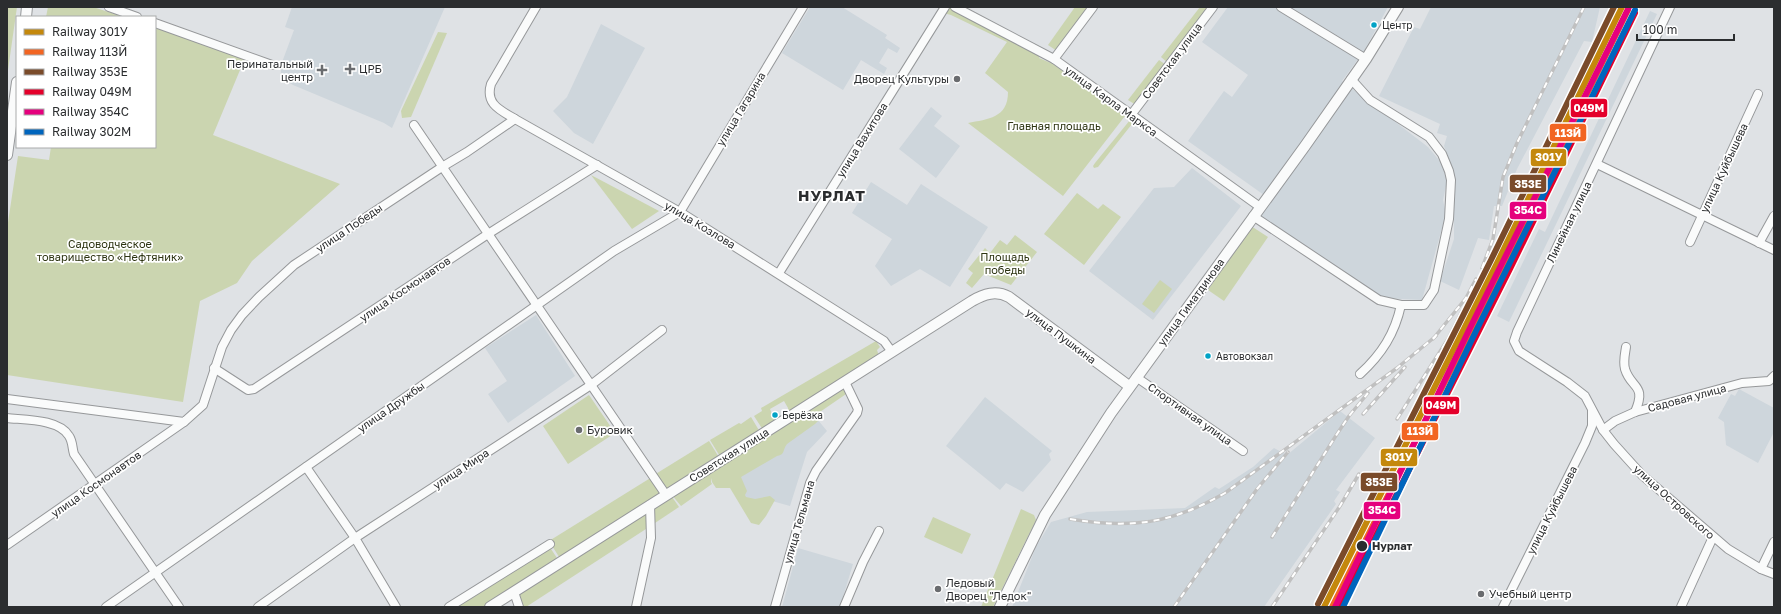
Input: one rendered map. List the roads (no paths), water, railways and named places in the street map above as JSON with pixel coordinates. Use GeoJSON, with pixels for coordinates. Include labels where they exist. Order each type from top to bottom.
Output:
{"type":"FeatureCollection","features":[{"type":"Feature","properties":{"kind":"main road","name":"улица Гиматдинова"},"geometry":{"type":"LineString","coordinates":[[1000,607],[1046,515],[1129,386],[1305,146],[1366,58],[1398,7]]}},
{"type":"Feature","properties":{"kind":"main road"},"geometry":{"type":"LineString","coordinates":[[7,156],[16,89]]}},
{"type":"Feature","properties":{"kind":"main road","name":"Советская улица"},"geometry":{"type":"LineString","coordinates":[[490,607],[972,301],[991,293]]}},
{"type":"Feature","properties":{"kind":"main road","name":"улица Пушкина"},"geometry":{"type":"LineString","coordinates":[[991,293],[1000,293],[1014,300],[1129,386]]}},
{"type":"Feature","properties":{"kind":"street"},"geometry":{"type":"LineString","coordinates":[[109,7],[134,16]]}},
{"type":"Feature","properties":{"kind":"street","name":"улица Козлова"},"geometry":{"type":"LineString","coordinates":[[536,7],[491,84],[489,97],[494,104],[501,110],[680,212],[779,273],[884,340],[892,352]]}},
{"type":"Feature","properties":{"kind":"street","name":"улица Гагарина"},"geometry":{"type":"LineString","coordinates":[[680,212],[803,7]]}},
{"type":"Feature","properties":{"kind":"street","name":"улица Вахитова"},"geometry":{"type":"LineString","coordinates":[[779,273],[945,7]]}},
{"type":"Feature","properties":{"kind":"street","name":"улица Карла Маркса"},"geometry":{"type":"LineString","coordinates":[[955,7],[1054,59],[1379,300],[1401,305],[1424,305],[1434,290],[1450,218],[1449,171],[1442,154],[1429,137],[1370,100],[1351,79]]}},
{"type":"Feature","properties":{"kind":"street"},"geometry":{"type":"LineString","coordinates":[[1054,59],[1093,7]]}},
{"type":"Feature","properties":{"kind":"street","name":"Советская улица"},"geometry":{"type":"LineString","coordinates":[[1131,115],[1214,7]]}},
{"type":"Feature","properties":{"kind":"street"},"geometry":{"type":"LineString","coordinates":[[1281,7],[1366,58]]}},
{"type":"Feature","properties":{"kind":"street","name":"Линейная улица"},"geometry":{"type":"LineString","coordinates":[[1592,411],[1584,396],[1567,382],[1519,351],[1514,341],[1516,332],[1597,164],[1670,7]]}},
{"type":"Feature","properties":{"kind":"street"},"geometry":{"type":"LineString","coordinates":[[156,23],[272,65]]}},
{"type":"Feature","properties":{"kind":"street","name":"улица Куйбышева"},"geometry":{"type":"LineString","coordinates":[[1690,242],[1758,94]]}},
{"type":"Feature","properties":{"kind":"street","name":"улица Победы"},"geometry":{"type":"LineString","coordinates":[[184,422],[203,405],[214,368],[225,342],[242,315],[294,265],[467,152],[515,118]]}},
{"type":"Feature","properties":{"kind":"street"},"geometry":{"type":"LineString","coordinates":[[414,125],[666,495]]}},
{"type":"Feature","properties":{"kind":"street"},"geometry":{"type":"LineString","coordinates":[[1597,164],[1774,250]]}},
{"type":"Feature","properties":{"kind":"street","name":"улица Космонавтов"},"geometry":{"type":"LineString","coordinates":[[214,368],[248,390],[254,389],[488,234],[597,165]]}},
{"type":"Feature","properties":{"kind":"street","name":"улица Дружбы"},"geometry":{"type":"LineString","coordinates":[[106,607],[620,248],[680,212]]}},
{"type":"Feature","properties":{"kind":"street"},"geometry":{"type":"LineString","coordinates":[[1759,243],[1774,216]]}},
{"type":"Feature","properties":{"kind":"street"},"geometry":{"type":"LineString","coordinates":[[1360,374],[1372,363],[1389,341],[1398,321],[1401,305]]}},
{"type":"Feature","properties":{"kind":"street","name":"улица Мира"},"geometry":{"type":"LineString","coordinates":[[258,607],[355,538],[591,385],[662,330]]}},
{"type":"Feature","properties":{"kind":"street"},"geometry":{"type":"LineString","coordinates":[[1626,347],[1624,361],[1626,371],[1638,388],[1639,393],[1640,401],[1635,412]]}},
{"type":"Feature","properties":{"kind":"street","name":"Садовая улица"},"geometry":{"type":"LineString","coordinates":[[1603,430],[1615,421],[1635,412],[1742,383],[1769,381],[1774,376]]}},
{"type":"Feature","properties":{"kind":"street","name":"Спортивная улица"},"geometry":{"type":"LineString","coordinates":[[1136,377],[1243,451]]}},
{"type":"Feature","properties":{"kind":"street","name":"улица Тельмана"},"geometry":{"type":"LineString","coordinates":[[775,607],[810,483],[816,471],[857,413],[858,409],[845,382]]}},
{"type":"Feature","properties":{"kind":"street"},"geometry":{"type":"LineString","coordinates":[[7,398],[184,422]]}},
{"type":"Feature","properties":{"kind":"street","name":"улица Куйбышева"},"geometry":{"type":"LineString","coordinates":[[1503,607],[1585,442],[1592,426],[1592,411]]}},
{"type":"Feature","properties":{"kind":"street","name":"улица Островского"},"geometry":{"type":"LineString","coordinates":[[1592,411],[1603,430],[1631,464],[1713,537],[1743,559],[1774,574]]}},
{"type":"Feature","properties":{"kind":"street"},"geometry":{"type":"LineString","coordinates":[[7,418],[54,424],[69,435],[74,454],[179,607]]}},
{"type":"Feature","properties":{"kind":"street","name":"улица Космонавтов"},"geometry":{"type":"LineString","coordinates":[[7,545],[184,422]]}},
{"type":"Feature","properties":{"kind":"street"},"geometry":{"type":"LineString","coordinates":[[306,467],[355,538],[396,607]]}},
{"type":"Feature","properties":{"kind":"street"},"geometry":{"type":"LineString","coordinates":[[636,607],[651,538],[650,505]]}},
{"type":"Feature","properties":{"kind":"street"},"geometry":{"type":"LineString","coordinates":[[844,607],[863,562],[880,531]]}},
{"type":"Feature","properties":{"kind":"street"},"geometry":{"type":"LineString","coordinates":[[1680,607],[1713,537]]}},
{"type":"Feature","properties":{"kind":"street"},"geometry":{"type":"LineString","coordinates":[[1761,569],[1774,542]]}},
{"type":"Feature","properties":{"kind":"street"},"geometry":{"type":"LineString","coordinates":[[449,607],[550,544]]}},
{"type":"Feature","properties":{"kind":"street"},"geometry":{"type":"LineString","coordinates":[[514,592],[519,607]]}},
{"type":"Feature","properties":{"kind":"railway"},"geometry":{"type":"LineString","coordinates":[[1482,268],[1493,239],[1503,177],[1517,143],[1584,7]]}},
{"type":"Feature","properties":{"kind":"railway"},"geometry":{"type":"LineString","coordinates":[[1463,318],[1618,7]]}},
{"type":"Feature","properties":{"kind":"railway"},"geometry":{"type":"LineString","coordinates":[[1615,45],[1634,7]]}},
{"type":"Feature","properties":{"kind":"railway"},"geometry":{"type":"LineString","coordinates":[[1433,339],[1466,298],[1476,279]]}},
{"type":"Feature","properties":{"kind":"railway"},"geometry":{"type":"LineString","coordinates":[[1397,419],[1448,339],[1462,311]]}},
{"type":"Feature","properties":{"kind":"railway"},"geometry":{"type":"LineString","coordinates":[[1070,519],[1112,524],[1132,523],[1150,521],[1187,512],[1225,493],[1397,368],[1436,336]]}},
{"type":"Feature","properties":{"kind":"railway"},"geometry":{"type":"LineString","coordinates":[[1422,401],[1457,341]]}},
{"type":"Feature","properties":{"kind":"railway"},"geometry":{"type":"LineString","coordinates":[[1363,414],[1405,367]]}},
{"type":"Feature","properties":{"kind":"railway"},"geometry":{"type":"LineString","coordinates":[[1272,537],[1337,434],[1349,416],[1368,393]]}},
{"type":"Feature","properties":{"kind":"railway"},"geometry":{"type":"LineString","coordinates":[[1174,607],[1257,489],[1288,452]]}},
{"type":"Feature","properties":{"kind":"railway"},"geometry":{"type":"LineString","coordinates":[[1272,607],[1340,506],[1359,474]]}},
{"type":"Feature","properties":{"kind":"rail line","name":"353Е"},"geometry":{"type":"LineString","coordinates":[[1318,604],[1491,260],[1614,7]]}},
{"type":"Feature","properties":{"kind":"rail line","name":"301У"},"geometry":{"type":"LineString","coordinates":[[1324,607],[1497,263],[1622,7]]}},
{"type":"Feature","properties":{"kind":"rail line","name":"354С"},"geometry":{"type":"LineString","coordinates":[[1335,607],[1470,328],[1629,7]]}},
{"type":"Feature","properties":{"kind":"rail line","name":"113Й"},"geometry":{"type":"LineString","coordinates":[[1332,607],[1503,266],[1628,10]]}},
{"type":"Feature","properties":{"kind":"rail line","name":"302М"},"geometry":{"type":"LineString","coordinates":[[1343,607],[1476,331],[1635,10]]}},
{"type":"Feature","properties":{"kind":"rail line","name":"049М"},"geometry":{"type":"LineString","coordinates":[[1340,607],[1510,269],[1635,13]]}},
{"type":"Feature","properties":{"kind":"place","name":"Центр"},"geometry":{"type":"Point","coordinates":[1374,25]}},
{"type":"Feature","properties":{"kind":"place","name":"ЦРБ"},"geometry":{"type":"Point","coordinates":[350,69]}},
{"type":"Feature","properties":{"kind":"place","name":"Перинатальный центр"},"geometry":{"type":"Point","coordinates":[322,70]}},
{"type":"Feature","properties":{"kind":"place","name":"Дворец Культуры"},"geometry":{"type":"Point","coordinates":[957,79]}},
{"type":"Feature","properties":{"kind":"place","name":"Автовокзал"},"geometry":{"type":"Point","coordinates":[1208,356]}},
{"type":"Feature","properties":{"kind":"place","name":"Берёзка"},"geometry":{"type":"Point","coordinates":[775,415]}},
{"type":"Feature","properties":{"kind":"place","name":"Буровик"},"geometry":{"type":"Point","coordinates":[579,430]}},
{"type":"Feature","properties":{"kind":"place","name":"Нурлат"},"geometry":{"type":"Point","coordinates":[1362,546]}},
{"type":"Feature","properties":{"kind":"place","name":"Ледовый Дворец \"Ледок\""},"geometry":{"type":"Point","coordinates":[938,589]}},
{"type":"Feature","properties":{"kind":"place","name":"Учебный центр"},"geometry":{"type":"Point","coordinates":[1481,594]}},
{"type":"Feature","properties":{"kind":"district","name":"НУРЛАТ"},"geometry":{"type":"Point","coordinates":[832,196]}},
{"type":"Feature","properties":{"kind":"park label","name":"Главная площадь"},"geometry":{"type":"Point","coordinates":[1054,126]}},
{"type":"Feature","properties":{"kind":"park label","name":"Садоводческое товарищество «Нефтяник»"},"geometry":{"type":"Point","coordinates":[110,250]}},
{"type":"Feature","properties":{"kind":"park label","name":"Площадь победы"},"geometry":{"type":"Point","coordinates":[1005,263]}}]}
